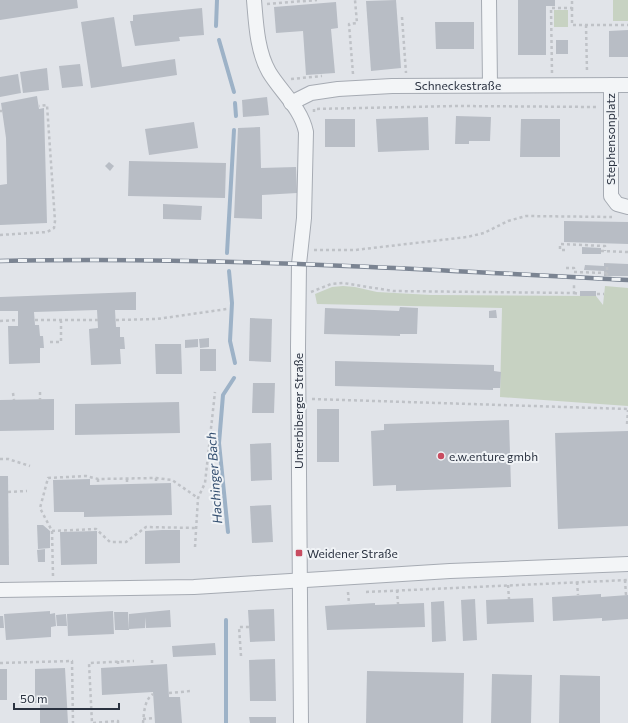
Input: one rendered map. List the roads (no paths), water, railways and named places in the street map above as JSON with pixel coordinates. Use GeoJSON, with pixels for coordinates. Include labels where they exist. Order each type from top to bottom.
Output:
{"type":"FeatureCollection","features":[{"type":"Feature","properties":{"kind":"street"},"geometry":{"type":"LineString","coordinates":[[489,0],[490,85]]}},
{"type":"Feature","properties":{"kind":"street","name":"Unterbiberger Straße"},"geometry":{"type":"LineString","coordinates":[[254,3],[261,48],[266,64],[304,126],[306,139],[304,218],[299,264],[298,398],[301,723]]}},
{"type":"Feature","properties":{"kind":"street","name":"Stephensonplatz"},"geometry":{"type":"LineString","coordinates":[[611,85],[610,196],[617,204],[628,207]]}},
{"type":"Feature","properties":{"kind":"street","name":"Schneckestraße"},"geometry":{"type":"LineString","coordinates":[[291,103],[310,93],[338,88],[392,86],[628,85]]}},
{"type":"Feature","properties":{"kind":"street"},"geometry":{"type":"LineString","coordinates":[[0,590],[194,587],[450,571],[628,564]]}},
{"type":"Feature","properties":{"kind":"waterway","name":"Hachinger Bach"},"geometry":{"type":"LineString","coordinates":[[216,26],[217,0]]}},
{"type":"Feature","properties":{"kind":"waterway","name":"Hachinger Bach"},"geometry":{"type":"LineString","coordinates":[[219,40],[234,92]]}},
{"type":"Feature","properties":{"kind":"waterway","name":"Hachinger Bach"},"geometry":{"type":"LineString","coordinates":[[235,103],[236,116]]}},
{"type":"Feature","properties":{"kind":"waterway","name":"Hachinger Bach"},"geometry":{"type":"LineString","coordinates":[[227,253],[234,130]]}},
{"type":"Feature","properties":{"kind":"waterway","name":"Hachinger Bach"},"geometry":{"type":"LineString","coordinates":[[229,271],[232,303],[230,341],[235,363]]}},
{"type":"Feature","properties":{"kind":"waterway","name":"Hachinger Bach"},"geometry":{"type":"LineString","coordinates":[[228,532],[219,443],[223,395],[234,378]]}},
{"type":"Feature","properties":{"kind":"waterway","name":"Hachinger Bach"},"geometry":{"type":"LineString","coordinates":[[226,620],[226,723]]}},
{"type":"Feature","properties":{"kind":"railway"},"geometry":{"type":"LineString","coordinates":[[0,261],[157,260],[314,264],[628,280]]}},
{"type":"Feature","properties":{"kind":"place","name":"e.w.enture gmbh"},"geometry":{"type":"Point","coordinates":[441,456]}},
{"type":"Feature","properties":{"kind":"place","name":"Weidener Straße"},"geometry":{"type":"Point","coordinates":[299,553]}}]}
